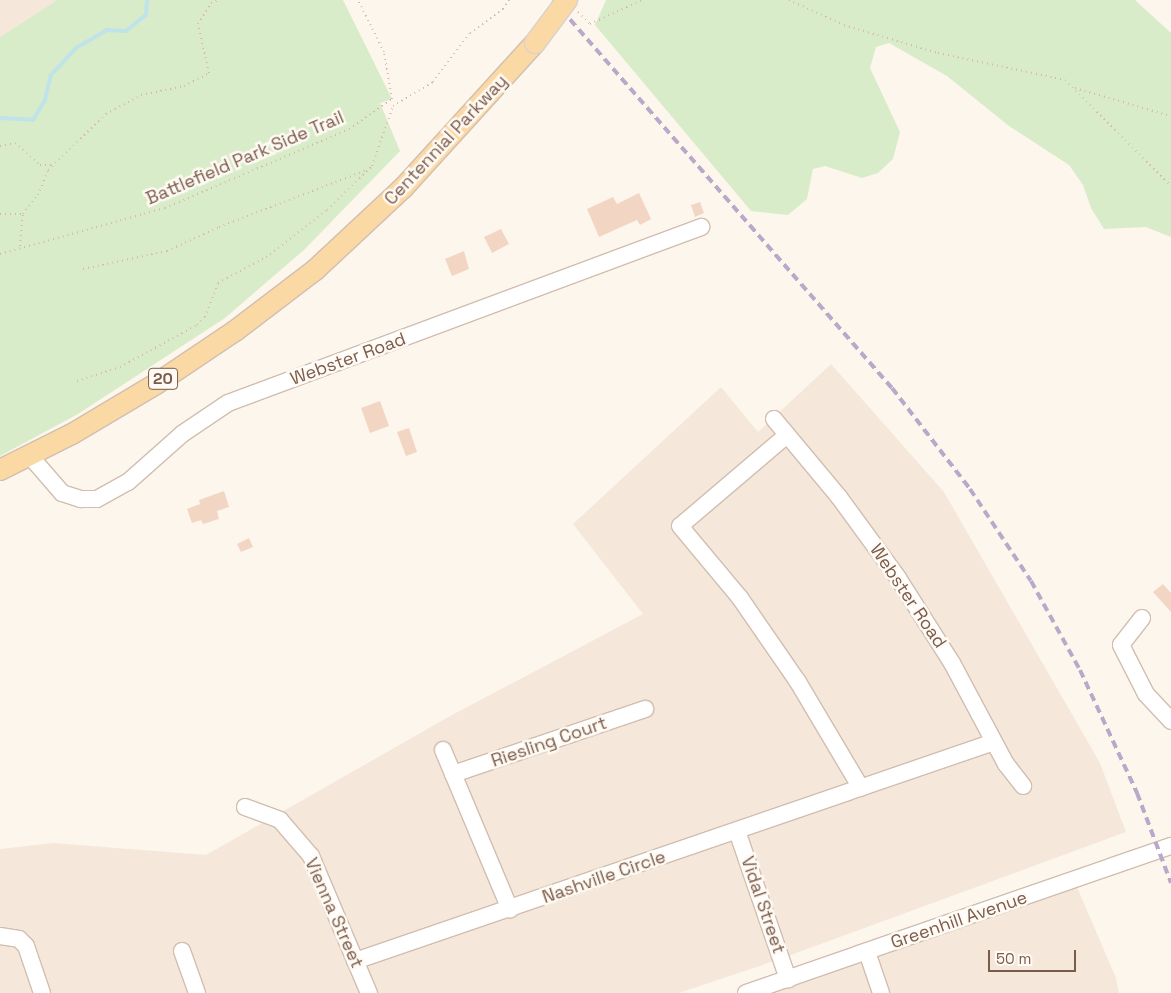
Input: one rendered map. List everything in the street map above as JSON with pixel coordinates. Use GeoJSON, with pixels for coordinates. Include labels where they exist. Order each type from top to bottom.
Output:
{"type":"FeatureCollection","features":[{"type":"Feature","properties":{"kind":"main road","name":"Centennial Parkway"},"geometry":{"type":"LineString","coordinates":[[30,456],[156,384],[235,331],[314,270],[403,188],[535,43],[567,0]]}},
{"type":"Feature","properties":{"kind":"main road","name":"20"},"geometry":{"type":"LineString","coordinates":[[0,470],[30,456]]}},
{"type":"Feature","properties":{"kind":"street","name":"Webster Road"},"geometry":{"type":"LineString","coordinates":[[30,456],[62,493],[82,499],[97,499],[128,482],[182,434],[228,403],[701,227]]}},
{"type":"Feature","properties":{"kind":"street","name":"Webster Road"},"geometry":{"type":"LineString","coordinates":[[774,419],[839,496],[898,578],[952,663],[994,742],[1023,786]]}},
{"type":"Feature","properties":{"kind":"street"},"geometry":{"type":"LineString","coordinates":[[787,435],[680,526],[740,598],[798,682],[861,788]]}},
{"type":"Feature","properties":{"kind":"street"},"geometry":{"type":"LineString","coordinates":[[1142,618],[1121,645],[1146,694],[1171,721]]}},
{"type":"Feature","properties":{"kind":"street","name":"Riesling Court"},"geometry":{"type":"LineString","coordinates":[[453,774],[645,709]]}},
{"type":"Feature","properties":{"kind":"street","name":"Nashville Circle"},"geometry":{"type":"LineString","coordinates":[[355,961],[994,742]]}},
{"type":"Feature","properties":{"kind":"street"},"geometry":{"type":"LineString","coordinates":[[443,750],[510,909]]}},
{"type":"Feature","properties":{"kind":"street","name":"Vienna Street"},"geometry":{"type":"LineString","coordinates":[[245,807],[280,820],[311,856],[369,993]]}},
{"type":"Feature","properties":{"kind":"street","name":"Vidal Street"},"geometry":{"type":"LineString","coordinates":[[737,831],[788,978]]}},
{"type":"Feature","properties":{"kind":"street","name":"Greenhill Avenue"},"geometry":{"type":"LineString","coordinates":[[746,993],[1171,846]]}},
{"type":"Feature","properties":{"kind":"street"},"geometry":{"type":"LineString","coordinates":[[0,936],[19,939],[26,946],[42,993]]}},
{"type":"Feature","properties":{"kind":"street"},"geometry":{"type":"LineString","coordinates":[[182,950],[197,993]]}},
{"type":"Feature","properties":{"kind":"street"},"geometry":{"type":"LineString","coordinates":[[867,952],[881,993]]}},
{"type":"Feature","properties":{"kind":"path"},"geometry":{"type":"LineString","coordinates":[[20,246],[23,214],[38,195],[53,165],[106,114],[141,95],[184,86],[209,73],[198,24],[212,3],[219,0]]}},
{"type":"Feature","properties":{"kind":"path","name":"Battlefield Park Side Trail"},"geometry":{"type":"LineString","coordinates":[[0,254],[20,246],[97,229],[165,208],[349,129],[392,99],[384,52],[358,0]]}},
{"type":"Feature","properties":{"kind":"path"},"geometry":{"type":"LineString","coordinates":[[78,380],[120,366],[197,325],[205,317],[218,284],[266,257],[327,210],[369,169],[394,106],[433,82],[470,32],[503,9],[509,0]]}},
{"type":"Feature","properties":{"kind":"path"},"geometry":{"type":"LineString","coordinates":[[590,24],[642,0]]}},
{"type":"Feature","properties":{"kind":"path"},"geometry":{"type":"LineString","coordinates":[[789,0],[844,24],[938,52],[1065,80],[1101,119],[1171,186]]}},
{"type":"Feature","properties":{"kind":"path"},"geometry":{"type":"LineString","coordinates":[[1073,87],[1171,116]]}},
{"type":"Feature","properties":{"kind":"path"},"geometry":{"type":"LineString","coordinates":[[0,146],[15,144],[40,165],[53,165]]}},
{"type":"Feature","properties":{"kind":"path"},"geometry":{"type":"LineString","coordinates":[[83,269],[167,251],[219,226],[369,169]]}},
{"type":"Feature","properties":{"kind":"path"},"geometry":{"type":"LineString","coordinates":[[0,214],[23,214]]}},
{"type":"Feature","properties":{"kind":"shaded area"},"geometry":{"type":"Polygon","coordinates":[[[0,0],[57,0],[0,37],[0,0]]]}},
{"type":"Feature","properties":{"kind":"shaded area"},"geometry":{"type":"Polygon","coordinates":[[[831,364],[944,492],[1100,763],[1126,832],[780,959],[679,993],[0,993],[0,849],[53,843],[206,855],[452,715],[643,614],[573,524],[721,387],[758,432],[831,364]]]}},
{"type":"Feature","properties":{"kind":"shaded area"},"geometry":{"type":"Polygon","coordinates":[[[1074,880],[1116,978],[1119,993],[746,993],[1074,880]]]}},
{"type":"Feature","properties":{"kind":"green space"},"geometry":{"type":"Polygon","coordinates":[[[57,0],[343,0],[392,99],[380,103],[400,151],[304,250],[225,318],[78,414],[0,456],[0,37],[57,0]]]}},
{"type":"Feature","properties":{"kind":"green space"},"geometry":{"type":"Polygon","coordinates":[[[606,0],[1135,0],[1171,33],[1171,237],[1146,227],[1104,229],[1091,208],[1083,185],[1069,165],[1009,126],[947,76],[889,43],[876,47],[870,68],[900,132],[893,159],[878,173],[862,178],[825,166],[813,169],[807,199],[788,215],[751,211],[595,25],[606,0]]]}},
{"type":"Feature","properties":{"kind":"building"},"geometry":{"type":"Polygon","coordinates":[[[639,193],[651,219],[640,225],[637,220],[599,237],[587,209],[613,197],[617,204],[639,193]]]}},
{"type":"Feature","properties":{"kind":"building"},"geometry":{"type":"Polygon","coordinates":[[[700,202],[704,213],[695,217],[691,205],[700,202]]]}},
{"type":"Feature","properties":{"kind":"building"},"geometry":{"type":"Polygon","coordinates":[[[501,229],[509,244],[492,253],[484,237],[501,229]]]}},
{"type":"Feature","properties":{"kind":"building"},"geometry":{"type":"Polygon","coordinates":[[[464,251],[469,269],[452,276],[445,259],[464,251]]]}},
{"type":"Feature","properties":{"kind":"building"},"geometry":{"type":"Polygon","coordinates":[[[380,401],[389,426],[370,433],[361,408],[380,401]]]}},
{"type":"Feature","properties":{"kind":"building"},"geometry":{"type":"Polygon","coordinates":[[[409,428],[417,452],[406,456],[397,432],[409,428]]]}},
{"type":"Feature","properties":{"kind":"building"},"geometry":{"type":"Polygon","coordinates":[[[224,491],[229,507],[217,511],[219,519],[203,524],[201,520],[192,523],[187,509],[200,504],[199,500],[224,491]]]}},
{"type":"Feature","properties":{"kind":"building"},"geometry":{"type":"Polygon","coordinates":[[[249,538],[253,547],[241,552],[237,544],[249,538]]]}},
{"type":"Feature","properties":{"kind":"building"},"geometry":{"type":"Polygon","coordinates":[[[1163,584],[1171,593],[1171,612],[1153,592],[1163,584]]]}},
{"type":"Feature","properties":{"kind":"waterway"},"geometry":{"type":"LineString","coordinates":[[0,118],[33,120],[45,100],[51,75],[76,48],[107,30],[126,31],[146,15],[147,0]]}},
{"type":"Feature","properties":{"kind":"railway"},"geometry":{"type":"LineString","coordinates":[[553,0],[892,388],[970,489],[1031,581],[1080,670],[1137,793],[1171,883]]}}]}
